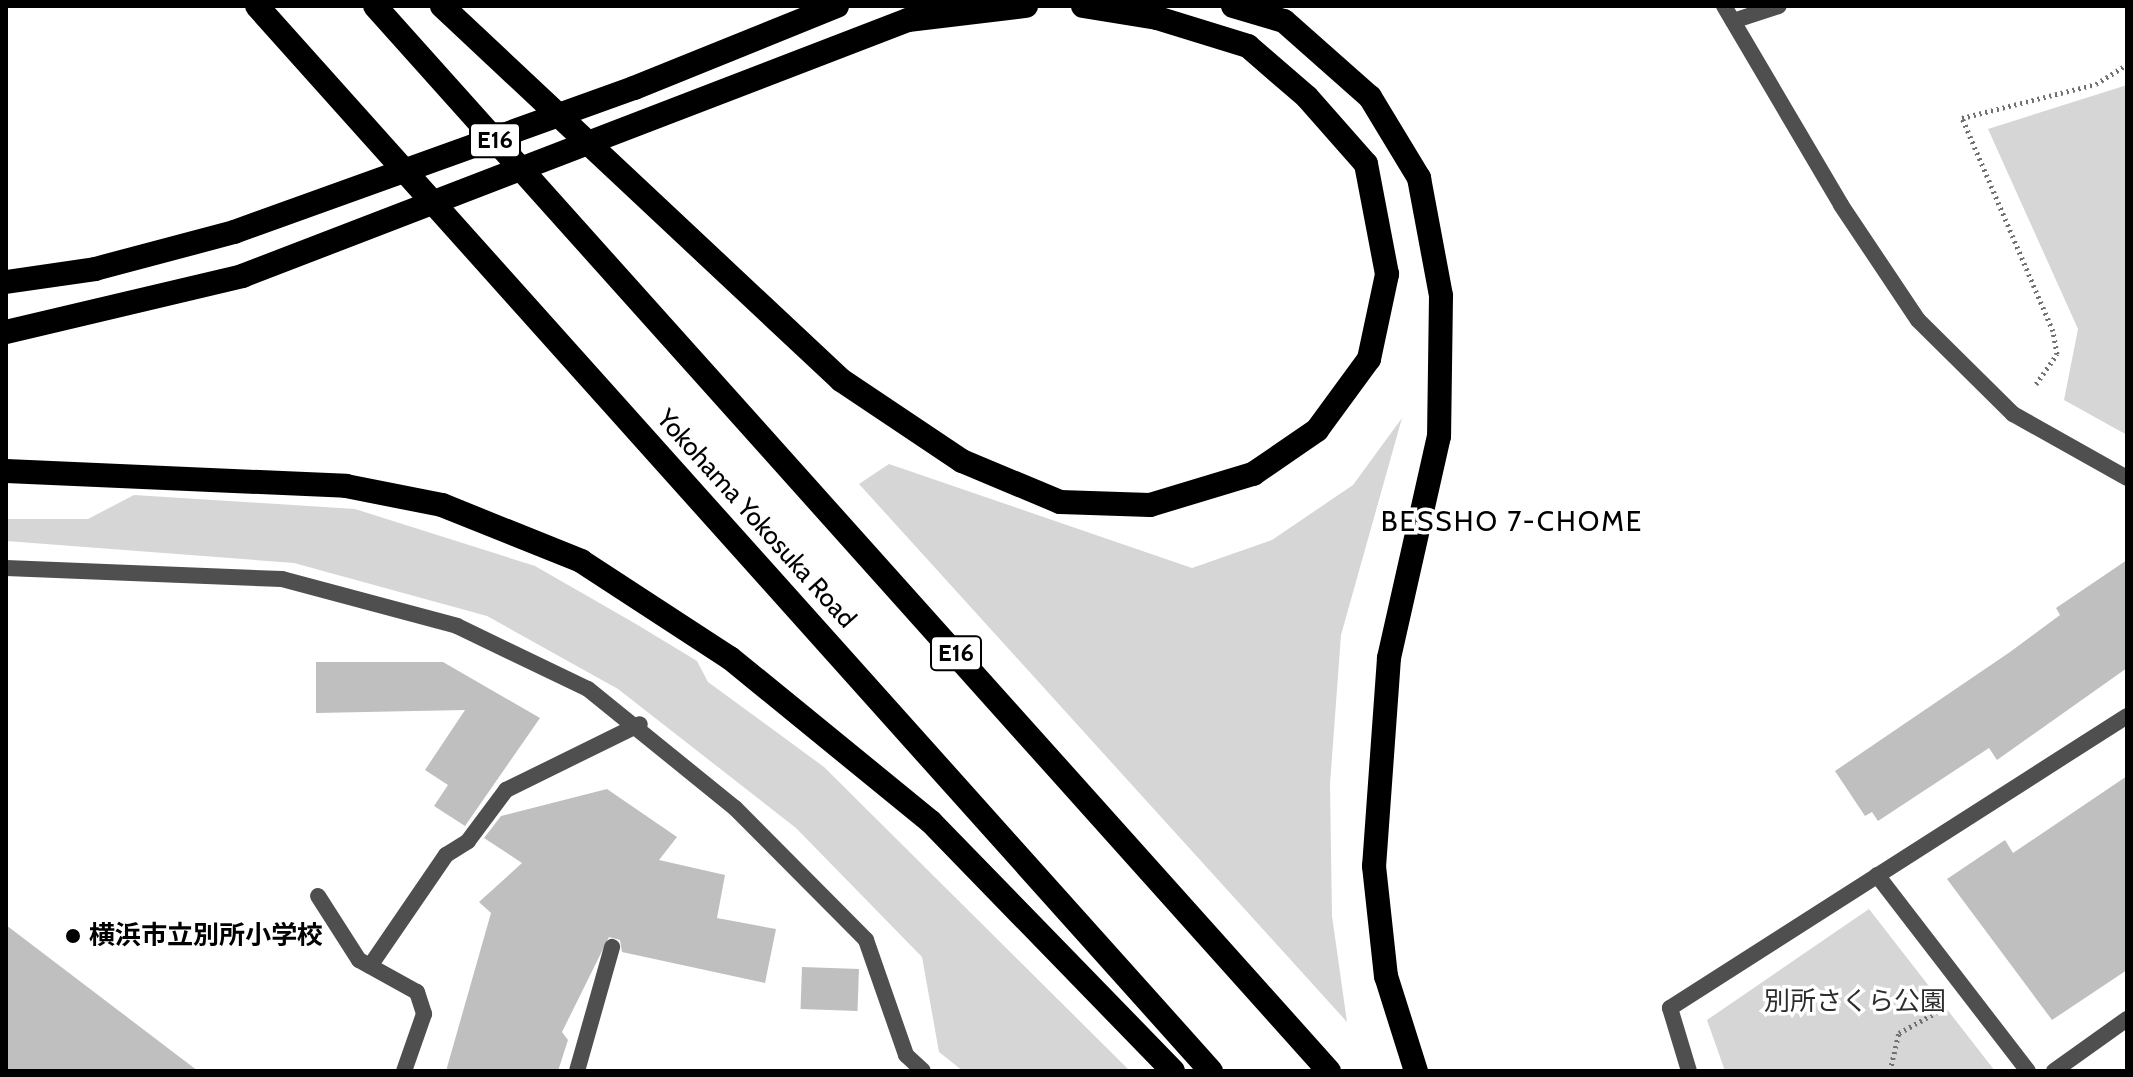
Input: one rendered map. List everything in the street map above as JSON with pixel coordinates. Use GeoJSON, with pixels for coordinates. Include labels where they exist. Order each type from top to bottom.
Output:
{"type":"FeatureCollection","features":[{"type":"Feature","properties":{"kind":"highway","name":"Yokohama Yokosuka Road"},"geometry":{"type":"LineString","coordinates":[[257,6],[1211,1071]]}},
{"type":"Feature","properties":{"kind":"highway","name":"E16"},"geometry":{"type":"LineString","coordinates":[[375,6],[1329,1071]]}},
{"type":"Feature","properties":{"kind":"highway"},"geometry":{"type":"LineString","coordinates":[[442,6],[467,34],[655,211],[841,380],[962,461],[1060,502],[1150,505],[1253,474],[1317,430],[1369,359],[1387,274],[1366,164],[1307,97],[1248,46],[1157,18],[1083,6]]}},
{"type":"Feature","properties":{"kind":"highway"},"geometry":{"type":"LineString","coordinates":[[6,282],[95,269],[234,232],[634,88],[837,6]]}},
{"type":"Feature","properties":{"kind":"highway"},"geometry":{"type":"LineString","coordinates":[[6,332],[242,276],[908,20],[1026,6]]}},
{"type":"Feature","properties":{"kind":"highway"},"geometry":{"type":"LineString","coordinates":[[1233,6],[1284,21],[1370,97],[1419,178],[1441,296],[1439,436],[1389,658],[1374,866],[1386,976],[1416,1071]]}},
{"type":"Feature","properties":{"kind":"highway"},"geometry":{"type":"LineString","coordinates":[[6,471],[346,486],[442,505],[581,561],[730,658],[931,822],[1173,1071]]}},
{"type":"Feature","properties":{"kind":"street"},"geometry":{"type":"LineString","coordinates":[[1779,6],[1728,14],[1918,320],[2013,414],[2127,478]]}},
{"type":"Feature","properties":{"kind":"street"},"geometry":{"type":"LineString","coordinates":[[6,568],[282,579],[457,626],[535,661],[640,724],[866,940],[906,1055],[923,1071]]}},
{"type":"Feature","properties":{"kind":"street"},"geometry":{"type":"LineString","coordinates":[[1689,1071],[1670,1008],[2127,716]]}},
{"type":"Feature","properties":{"kind":"street"},"geometry":{"type":"LineString","coordinates":[[370,966],[446,855],[468,841],[506,790],[640,724]]}},
{"type":"Feature","properties":{"kind":"street"},"geometry":{"type":"LineString","coordinates":[[1877,875],[2028,1071]]}},
{"type":"Feature","properties":{"kind":"street"},"geometry":{"type":"LineString","coordinates":[[318,896],[370,966],[417,992],[424,1014],[404,1071]]}},
{"type":"Feature","properties":{"kind":"street"},"geometry":{"type":"LineString","coordinates":[[577,1071],[612,947]]}},
{"type":"Feature","properties":{"kind":"street"},"geometry":{"type":"LineString","coordinates":[[2054,1071],[2127,1019]]}},
{"type":"Feature","properties":{"kind":"path"},"geometry":{"type":"LineString","coordinates":[[2035,386],[2057,354],[2053,331],[1962,118],[2096,84],[2127,65]]}},
{"type":"Feature","properties":{"kind":"path"},"geometry":{"type":"LineString","coordinates":[[1890,1071],[1899,1033],[1946,1007]]}},
{"type":"Feature","properties":{"kind":"green space"},"geometry":{"type":"Polygon","coordinates":[[[2127,85],[2127,435],[2064,400],[2078,329],[1988,129],[2127,85]]]}},
{"type":"Feature","properties":{"kind":"green space"},"geometry":{"type":"Polygon","coordinates":[[[1402,418],[1341,635],[1330,784],[1332,916],[1347,1022],[859,484],[889,464],[1192,568],[1272,540],[1353,485],[1402,418]]]}},
{"type":"Feature","properties":{"kind":"green space"},"geometry":{"type":"Polygon","coordinates":[[[134,495],[355,509],[535,566],[636,624],[697,661],[708,682],[824,767],[1130,1071],[963,1071],[939,1052],[922,957],[796,828],[618,689],[487,616],[294,563],[6,541],[6,519],[88,519],[134,495]]]}},
{"type":"Feature","properties":{"kind":"green space","name":"別所さくら公園"},"geometry":{"type":"Polygon","coordinates":[[[1869,909],[1995,1071],[1725,1071],[1707,1020],[1869,909]]]}},
{"type":"Feature","properties":{"kind":"building"},"geometry":{"type":"Polygon","coordinates":[[[2127,560],[2127,668],[1997,760],[1989,748],[1878,821],[1872,812],[1865,816],[1835,771],[2010,652],[2060,615],[2056,608],[2127,560]]]}},
{"type":"Feature","properties":{"kind":"building"},"geometry":{"type":"Polygon","coordinates":[[[316,662],[443,662],[540,718],[465,826],[434,806],[448,785],[425,770],[465,710],[316,713],[316,662]]]}},
{"type":"Feature","properties":{"kind":"building"},"geometry":{"type":"Polygon","coordinates":[[[2127,776],[2127,970],[2052,1020],[1947,879],[2005,840],[2013,853],[2127,776]]]}},
{"type":"Feature","properties":{"kind":"building"},"geometry":{"type":"Polygon","coordinates":[[[607,789],[677,837],[659,860],[725,875],[717,918],[776,929],[765,983],[622,952],[620,940],[609,937],[562,1032],[568,1040],[558,1071],[446,1071],[491,913],[479,902],[522,863],[484,838],[501,816],[607,789]]]}},
{"type":"Feature","properties":{"kind":"building"},"geometry":{"type":"Polygon","coordinates":[[[6,925],[198,1071],[6,1071],[6,925]]]}},
{"type":"Feature","properties":{"kind":"building"},"geometry":{"type":"Polygon","coordinates":[[[802,967],[859,969],[857,1011],[801,1009],[802,967]]]}},
{"type":"Feature","properties":{"kind":"place","name":"横浜市立別所小学校"},"geometry":{"type":"Point","coordinates":[73,936]}},
{"type":"Feature","properties":{"kind":"district","name":"BESSHO 7-CHOME"},"geometry":{"type":"Point","coordinates":[1512,521]}}]}
